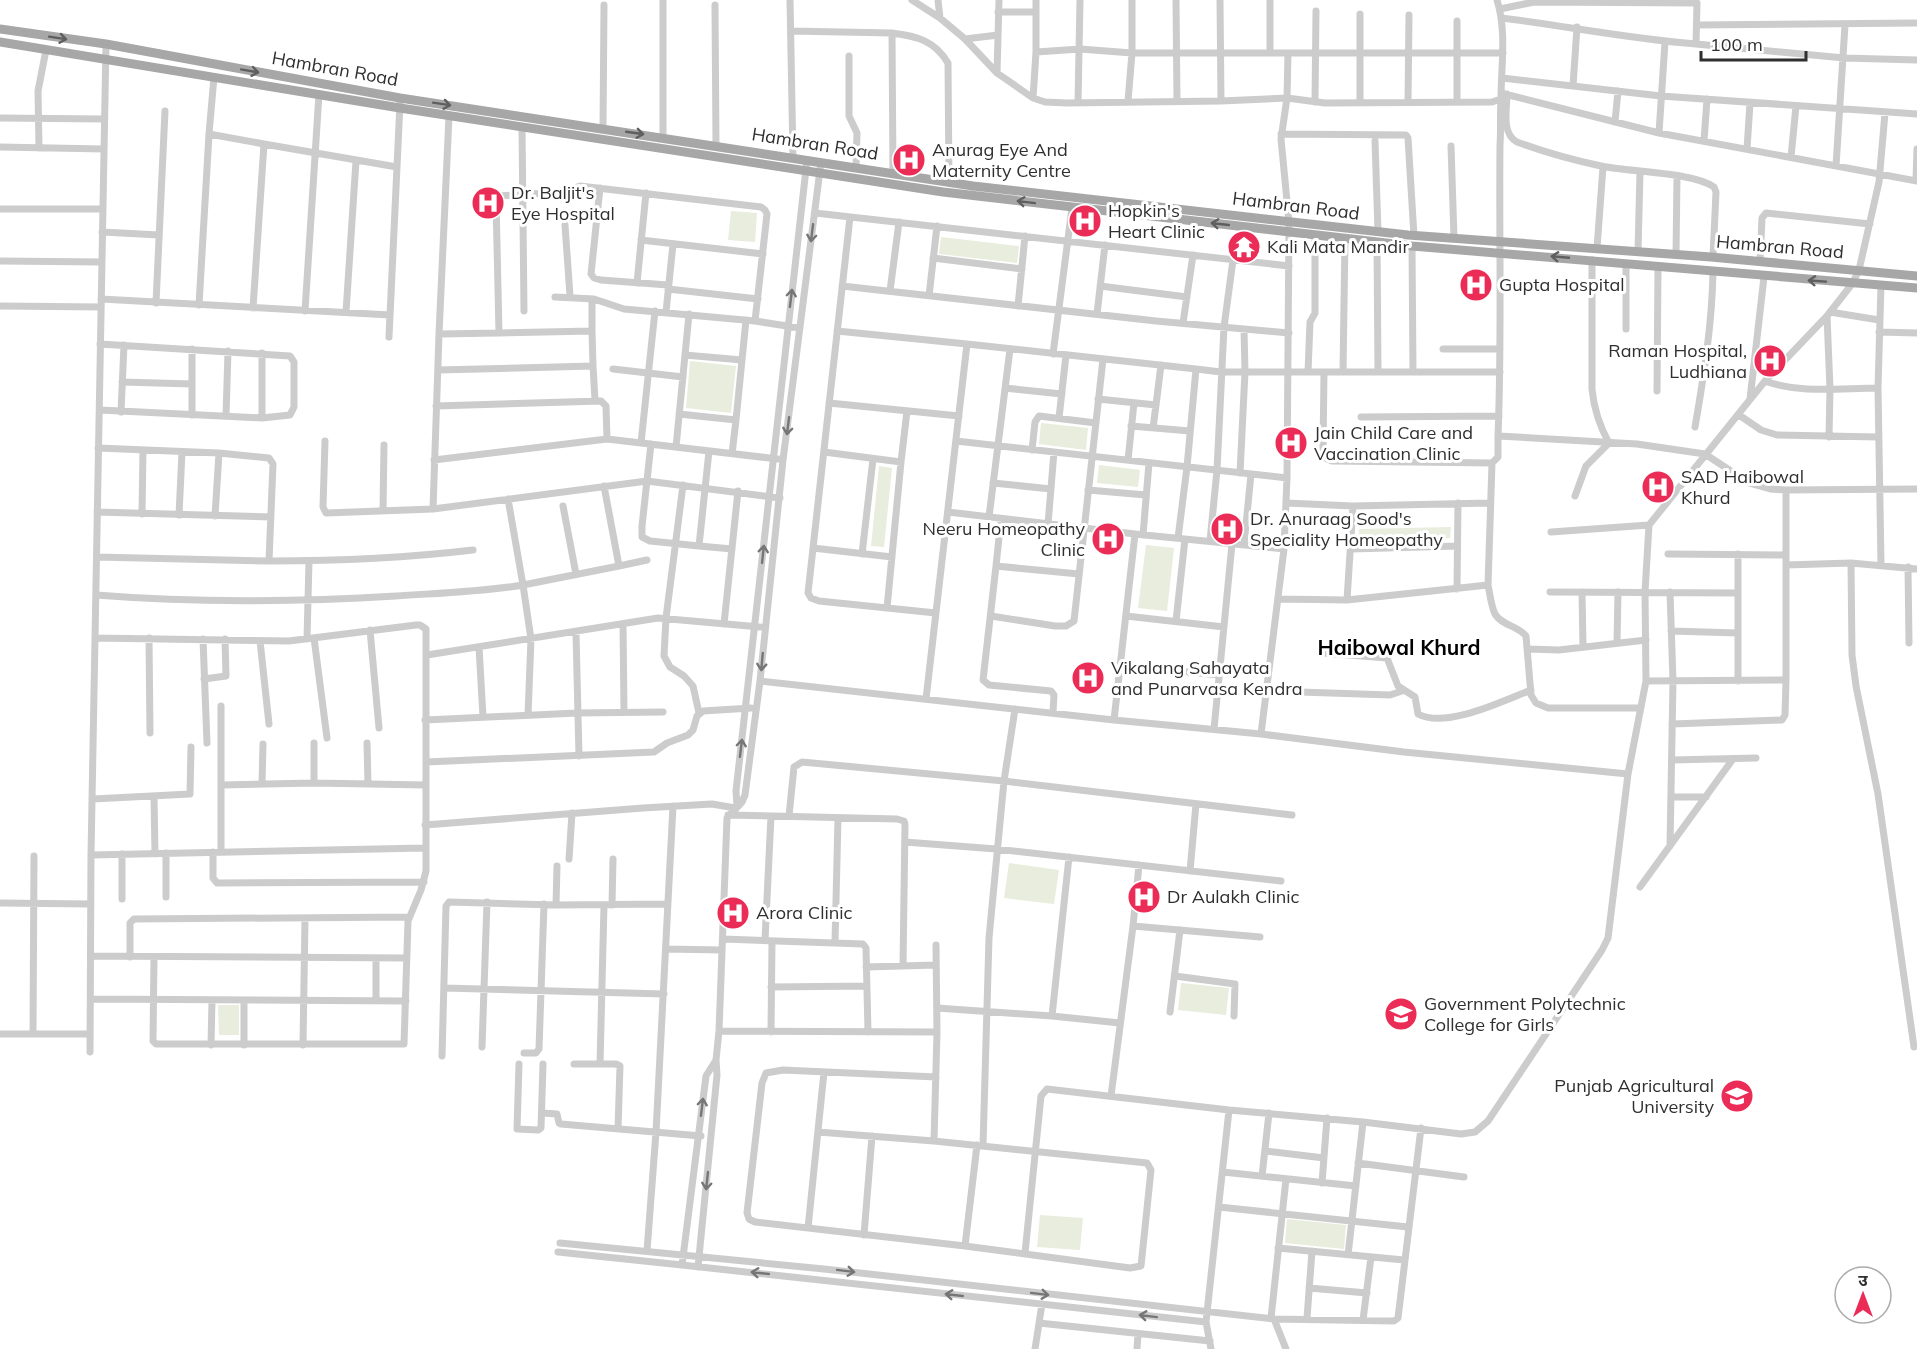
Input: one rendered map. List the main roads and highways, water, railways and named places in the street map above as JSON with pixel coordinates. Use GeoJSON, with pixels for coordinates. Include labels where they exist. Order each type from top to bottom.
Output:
{"type":"FeatureCollection","features":[{"type":"Feature","properties":{"kind":"main road","name":"Hambran Road"},"geometry":{"type":"LineString","coordinates":[[0,29],[105,45],[400,98],[501,118],[522,127],[819,174],[1072,208],[1289,227],[1315,235],[1345,238],[1377,237]]}},
{"type":"Feature","properties":{"kind":"main road","name":"Hambran Road"},"geometry":{"type":"LineString","coordinates":[[0,42],[449,116],[501,118],[603,129],[949,182],[1289,227],[1499,252],[1764,277],[1917,288]]}},
{"type":"Feature","properties":{"kind":"main road","name":"Hambran Road"},"geometry":{"type":"LineString","coordinates":[[1413,241],[1454,238],[1499,241],[1713,257],[1917,276]]}},
{"type":"Feature","properties":{"kind":"place","name":"Anurag Eye And Maternity Centre"},"geometry":{"type":"Point","coordinates":[909,160]}},
{"type":"Feature","properties":{"kind":"place","name":"Dr. Baljit's Eye Hospital"},"geometry":{"type":"Point","coordinates":[488,203]}},
{"type":"Feature","properties":{"kind":"place","name":"Hopkin's Heart Clinic"},"geometry":{"type":"Point","coordinates":[1085,221]}},
{"type":"Feature","properties":{"kind":"place","name":"Kali Mata Mandir"},"geometry":{"type":"Point","coordinates":[1244,247]}},
{"type":"Feature","properties":{"kind":"place","name":"Gupta Hospital"},"geometry":{"type":"Point","coordinates":[1476,285]}},
{"type":"Feature","properties":{"kind":"place","name":"Raman Hospital, Ludhiana"},"geometry":{"type":"Point","coordinates":[1770,361]}},
{"type":"Feature","properties":{"kind":"place","name":"Jain Child Care and Vaccination Clinic"},"geometry":{"type":"Point","coordinates":[1291,443]}},
{"type":"Feature","properties":{"kind":"place","name":"SAD Haibowal Khurd"},"geometry":{"type":"Point","coordinates":[1658,487]}},
{"type":"Feature","properties":{"kind":"place","name":"Dr. Anuraag Sood's Speciality Homeopathy"},"geometry":{"type":"Point","coordinates":[1227,529]}},
{"type":"Feature","properties":{"kind":"place","name":"Neeru Homeopathy Clinic"},"geometry":{"type":"Point","coordinates":[1108,539]}},
{"type":"Feature","properties":{"kind":"place","name":"Vikalang Sahayata and Punarvasa Kendra"},"geometry":{"type":"Point","coordinates":[1088,678]}},
{"type":"Feature","properties":{"kind":"place","name":"Dr Aulakh Clinic"},"geometry":{"type":"Point","coordinates":[1144,897]}},
{"type":"Feature","properties":{"kind":"place","name":"Arora Clinic"},"geometry":{"type":"Point","coordinates":[733,913]}},
{"type":"Feature","properties":{"kind":"place","name":"Government Polytechnic College for Girls"},"geometry":{"type":"Point","coordinates":[1401,1014]}},
{"type":"Feature","properties":{"kind":"place","name":"Punjab Agricultural University"},"geometry":{"type":"Point","coordinates":[1737,1096]}},
{"type":"Feature","properties":{"kind":"district","name":"Haibowal Khurd"},"geometry":{"type":"Point","coordinates":[1399,648]}}]}
